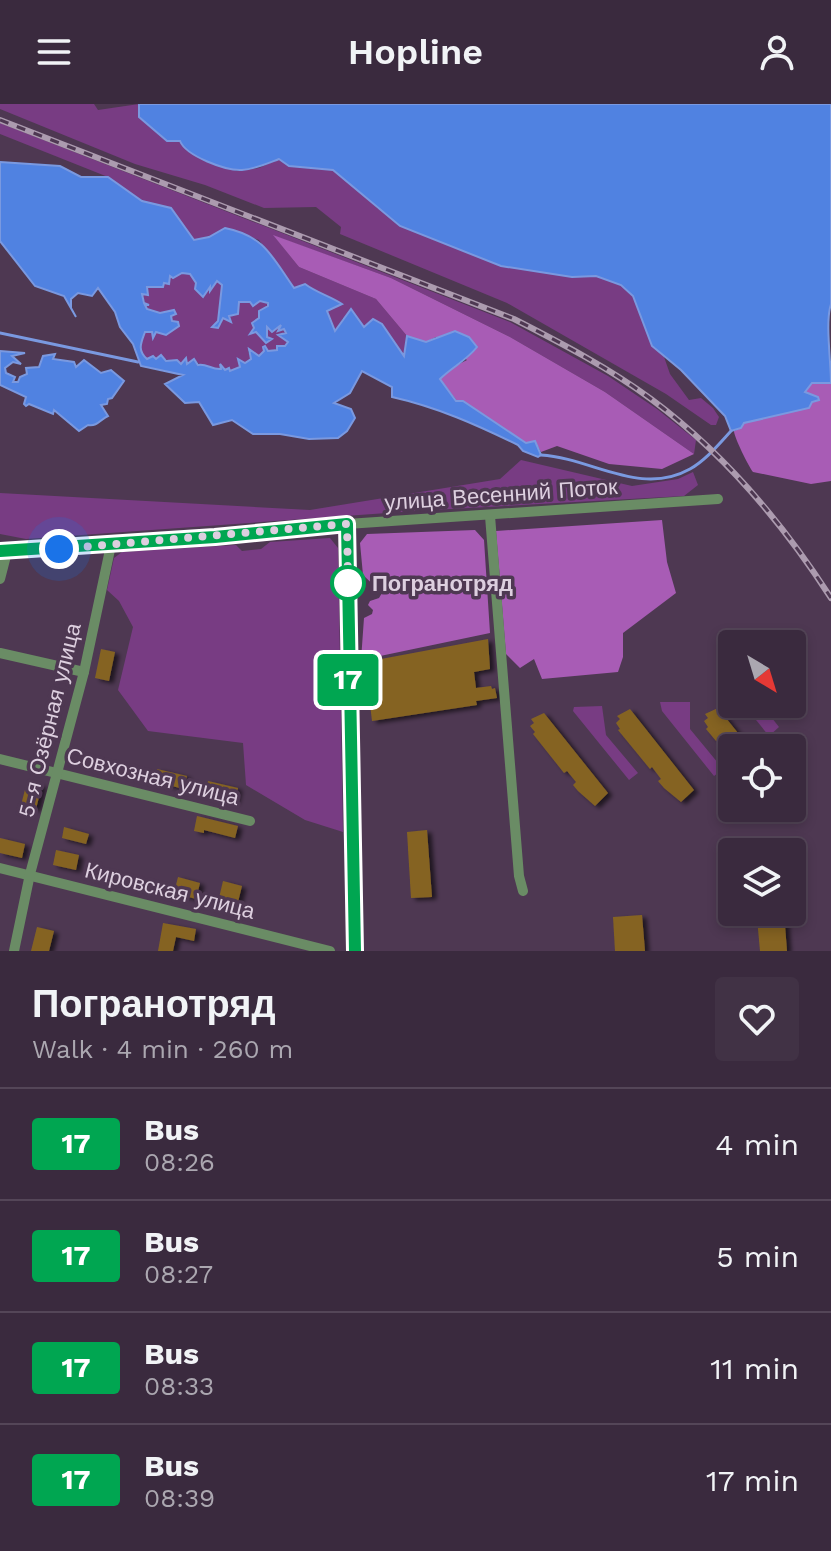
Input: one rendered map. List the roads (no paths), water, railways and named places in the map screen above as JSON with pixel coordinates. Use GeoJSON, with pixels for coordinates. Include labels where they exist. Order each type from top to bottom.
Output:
{"type":"FeatureCollection","features":[{"type":"Feature","properties":{"kind":"street","name":"улица Весенний Поток"},"geometry":{"type":"LineString","coordinates":[[4,552],[347,524],[718,499]]}},
{"type":"Feature","properties":{"kind":"street"},"geometry":{"type":"LineString","coordinates":[[490,516],[519,876],[523,891]]}},
{"type":"Feature","properties":{"kind":"street"},"geometry":{"type":"LineString","coordinates":[[347,524],[355,951]]}},
{"type":"Feature","properties":{"kind":"street","name":"5-я Озёрная улица"},"geometry":{"type":"LineString","coordinates":[[14,951],[30,874],[84,672],[111,545]]}},
{"type":"Feature","properties":{"kind":"street"},"geometry":{"type":"LineString","coordinates":[[0,579],[4,552]]}},
{"type":"Feature","properties":{"kind":"street"},"geometry":{"type":"LineString","coordinates":[[0,653],[84,672]]}},
{"type":"Feature","properties":{"kind":"street","name":"Совхозная улица"},"geometry":{"type":"LineString","coordinates":[[0,759],[250,821]]}},
{"type":"Feature","properties":{"kind":"street","name":"Кировская улица"},"geometry":{"type":"LineString","coordinates":[[0,868],[330,951]]}},
{"type":"Feature","properties":{"kind":"water"},"geometry":{"type":"Polygon","coordinates":[[[139,104],[831,104],[831,304],[828,331],[831,383],[812,383],[805,392],[819,400],[812,402],[809,408],[744,423],[741,428],[731,431],[725,416],[681,370],[652,346],[633,296],[621,285],[596,276],[572,277],[501,266],[400,226],[333,170],[289,166],[279,159],[242,170],[217,165],[190,152],[180,141],[167,141],[139,117],[139,104]]]}},
{"type":"Feature","properties":{"kind":"water"},"geometry":{"type":"Polygon","coordinates":[[[0,162],[60,166],[81,177],[108,177],[142,201],[171,208],[194,240],[209,237],[225,228],[259,242],[294,288],[305,284],[342,304],[327,311],[335,331],[351,309],[364,327],[373,319],[382,324],[404,356],[407,336],[426,342],[455,331],[469,337],[477,347],[440,379],[456,401],[463,401],[526,443],[535,441],[541,455],[538,457],[523,451],[518,445],[456,417],[392,397],[392,387],[362,371],[350,393],[334,403],[351,409],[355,418],[338,438],[253,434],[232,420],[213,425],[199,402],[185,403],[165,384],[183,375],[141,366],[133,344],[98,288],[92,296],[78,293],[71,299],[71,308],[76,317],[64,296],[35,286],[0,241],[0,162]],[[190,274],[170,276],[169,284],[147,287],[148,295],[142,294],[144,303],[149,305],[145,305],[147,309],[160,313],[174,310],[176,314],[171,316],[172,321],[178,322],[179,326],[166,335],[156,332],[153,338],[152,332],[145,332],[141,349],[147,359],[153,356],[156,359],[161,355],[166,361],[177,360],[181,364],[186,358],[187,364],[194,359],[198,365],[221,369],[220,364],[230,371],[240,367],[238,359],[245,363],[251,359],[249,349],[259,356],[265,346],[268,351],[277,350],[277,346],[285,346],[288,342],[278,335],[286,333],[284,329],[278,331],[281,325],[272,332],[267,327],[267,337],[272,339],[266,343],[256,332],[250,334],[254,328],[252,323],[259,318],[259,311],[268,306],[268,303],[260,301],[253,306],[250,302],[239,302],[238,314],[229,316],[231,322],[223,318],[218,328],[212,327],[218,321],[222,285],[217,281],[203,297],[195,289],[196,283],[190,274]]]}},
{"type":"Feature","properties":{"kind":"water"},"geometry":{"type":"Polygon","coordinates":[[[0,351],[25,353],[12,356],[21,364],[13,362],[5,368],[6,373],[15,377],[13,382],[18,382],[20,377],[27,374],[26,368],[39,367],[43,356],[55,354],[53,359],[74,362],[76,367],[84,360],[101,373],[111,370],[124,381],[107,404],[101,405],[108,416],[79,431],[54,410],[53,414],[29,404],[26,406],[26,397],[0,385],[0,351]]]}},
{"type":"Feature","properties":{"kind":"waterway"},"geometry":{"type":"LineString","coordinates":[[0,333],[138,362]]}},
{"type":"Feature","properties":{"kind":"waterway"},"geometry":{"type":"LineString","coordinates":[[541,455],[634,478],[671,477],[690,469],[707,456],[731,431]]}},
{"type":"Feature","properties":{"kind":"railway"},"geometry":{"type":"LineString","coordinates":[[0,120],[514,319],[584,356],[651,399],[703,442],[772,516],[831,598]]}},
{"type":"Feature","properties":{"kind":"place","name":"Погранотряд"},"geometry":{"type":"Point","coordinates":[348,583]}}]}
